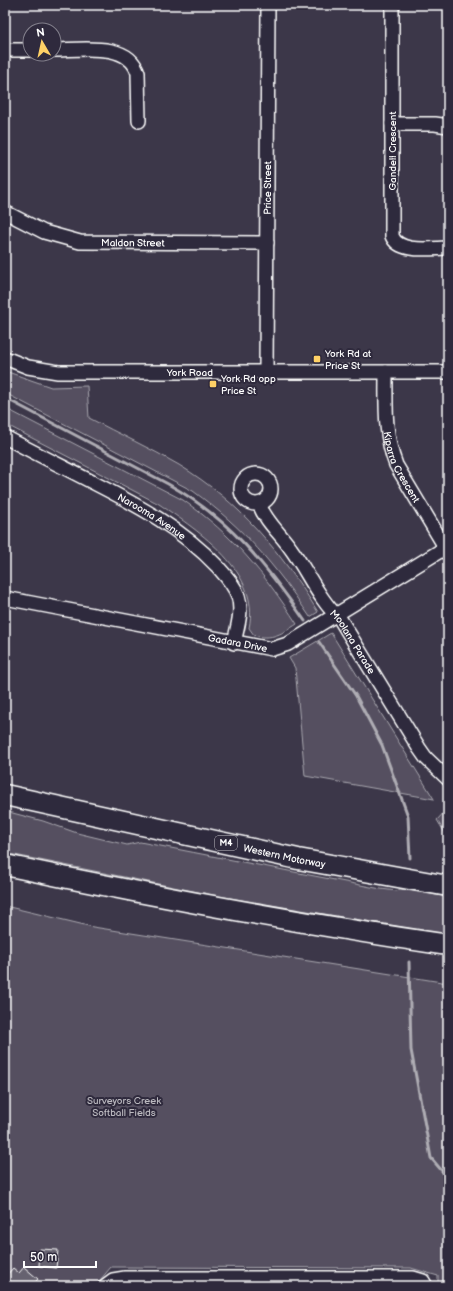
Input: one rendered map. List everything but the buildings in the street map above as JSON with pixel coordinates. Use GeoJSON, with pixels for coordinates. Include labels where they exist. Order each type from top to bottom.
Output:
{"type":"FeatureCollection","features":[{"type":"Feature","properties":{"kind":"highway","name":"Western Motorway"},"geometry":{"type":"LineString","coordinates":[[5,796],[298,859],[448,886]]}},
{"type":"Feature","properties":{"kind":"highway"},"geometry":{"type":"LineString","coordinates":[[5,865],[119,889],[247,913],[350,931],[448,945]]}},
{"type":"Feature","properties":{"kind":"street","name":"Price Street"},"geometry":{"type":"LineString","coordinates":[[266,372],[268,5]]}},
{"type":"Feature","properties":{"kind":"street","name":"Gandell Crescent"},"geometry":{"type":"LineString","coordinates":[[392,5],[391,224],[393,239],[405,247],[448,248]]}},
{"type":"Feature","properties":{"kind":"street"},"geometry":{"type":"LineString","coordinates":[[5,50],[22,50]]}},
{"type":"Feature","properties":{"kind":"street"},"geometry":{"type":"LineString","coordinates":[[62,50],[109,50],[120,53],[129,59],[135,66],[138,73],[139,121]]}},
{"type":"Feature","properties":{"kind":"street"},"geometry":{"type":"LineString","coordinates":[[392,124],[435,124],[448,126]]}},
{"type":"Feature","properties":{"kind":"street","name":"Maldon Street"},"geometry":{"type":"LineString","coordinates":[[5,212],[44,232],[80,242],[267,243]]}},
{"type":"Feature","properties":{"kind":"street","name":"York Road"},"geometry":{"type":"LineString","coordinates":[[5,358],[28,367],[58,372],[448,372]]}},
{"type":"Feature","properties":{"kind":"street","name":"Kiparra Crescent"},"geometry":{"type":"LineString","coordinates":[[386,372],[387,424],[392,456],[447,550]]}},
{"type":"Feature","properties":{"kind":"street","name":"Narooma Avenue"},"geometry":{"type":"LineString","coordinates":[[5,437],[144,509],[194,544],[222,571],[233,585],[238,596],[240,611],[234,644]]}},
{"type":"Feature","properties":{"kind":"street","name":"Moolana Parade"},"geometry":{"type":"LineString","coordinates":[[259,504],[266,518],[291,548],[331,611],[340,619],[419,748],[426,758],[448,779]]}},
{"type":"Feature","properties":{"kind":"street","name":"Gadara Drive"},"geometry":{"type":"LineString","coordinates":[[5,598],[234,644],[267,649],[281,647],[447,550]]}},
{"type":"Feature","properties":{"kind":"street"},"geometry":{"type":"LineString","coordinates":[[105,1286],[120,1278],[178,1282],[413,1278],[423,1281],[426,1286]]}},
{"type":"Feature","properties":{"kind":"green space"},"geometry":{"type":"Polygon","coordinates":[[[5,371],[51,387],[87,386],[89,418],[179,465],[201,479],[221,495],[258,530],[274,549],[318,612],[310,617],[284,580],[258,548],[228,519],[193,491],[5,393],[5,371]]]}},
{"type":"Feature","properties":{"kind":"green space"},"geometry":{"type":"Polygon","coordinates":[[[5,408],[183,500],[201,513],[232,541],[260,572],[285,605],[297,624],[282,633],[271,637],[260,637],[254,635],[249,628],[250,608],[246,589],[237,572],[209,541],[159,504],[5,424],[5,408]]]}},
{"type":"Feature","properties":{"kind":"green space"},"geometry":{"type":"Polygon","coordinates":[[[331,633],[434,799],[305,776],[295,668],[289,658],[331,633]]]}},
{"type":"Feature","properties":{"kind":"green space"},"geometry":{"type":"Polygon","coordinates":[[[446,810],[448,810],[448,838],[437,820],[446,810]]]}},
{"type":"Feature","properties":{"kind":"green space"},"geometry":{"type":"Polygon","coordinates":[[[5,811],[43,821],[77,833],[127,845],[140,842],[381,889],[397,891],[400,889],[448,897],[448,935],[213,895],[5,853],[5,811]]]}},
{"type":"Feature","properties":{"kind":"green space","name":"Surveyors Creek Softball Fields"},"geometry":{"type":"Polygon","coordinates":[[[5,906],[93,927],[448,983],[448,1286],[438,1286],[438,1276],[411,1268],[111,1267],[95,1286],[5,1286],[5,906]]]}},
{"type":"Feature","properties":{"kind":"waterway"},"geometry":{"type":"LineString","coordinates":[[5,398],[190,497],[228,527],[244,544],[275,580],[305,621]]}},
{"type":"Feature","properties":{"kind":"waterway"},"geometry":{"type":"LineString","coordinates":[[319,642],[356,696],[382,745],[408,816],[410,858]]}},
{"type":"Feature","properties":{"kind":"waterway"},"geometry":{"type":"LineString","coordinates":[[409,962],[411,1050],[431,1158],[448,1178]]}},
{"type":"Feature","properties":{"kind":"place","name":"York Rd at Price St"},"geometry":{"type":"Point","coordinates":[317,359]}},
{"type":"Feature","properties":{"kind":"place","name":"York Rd opp Price St"},"geometry":{"type":"Point","coordinates":[213,384]}}]}
